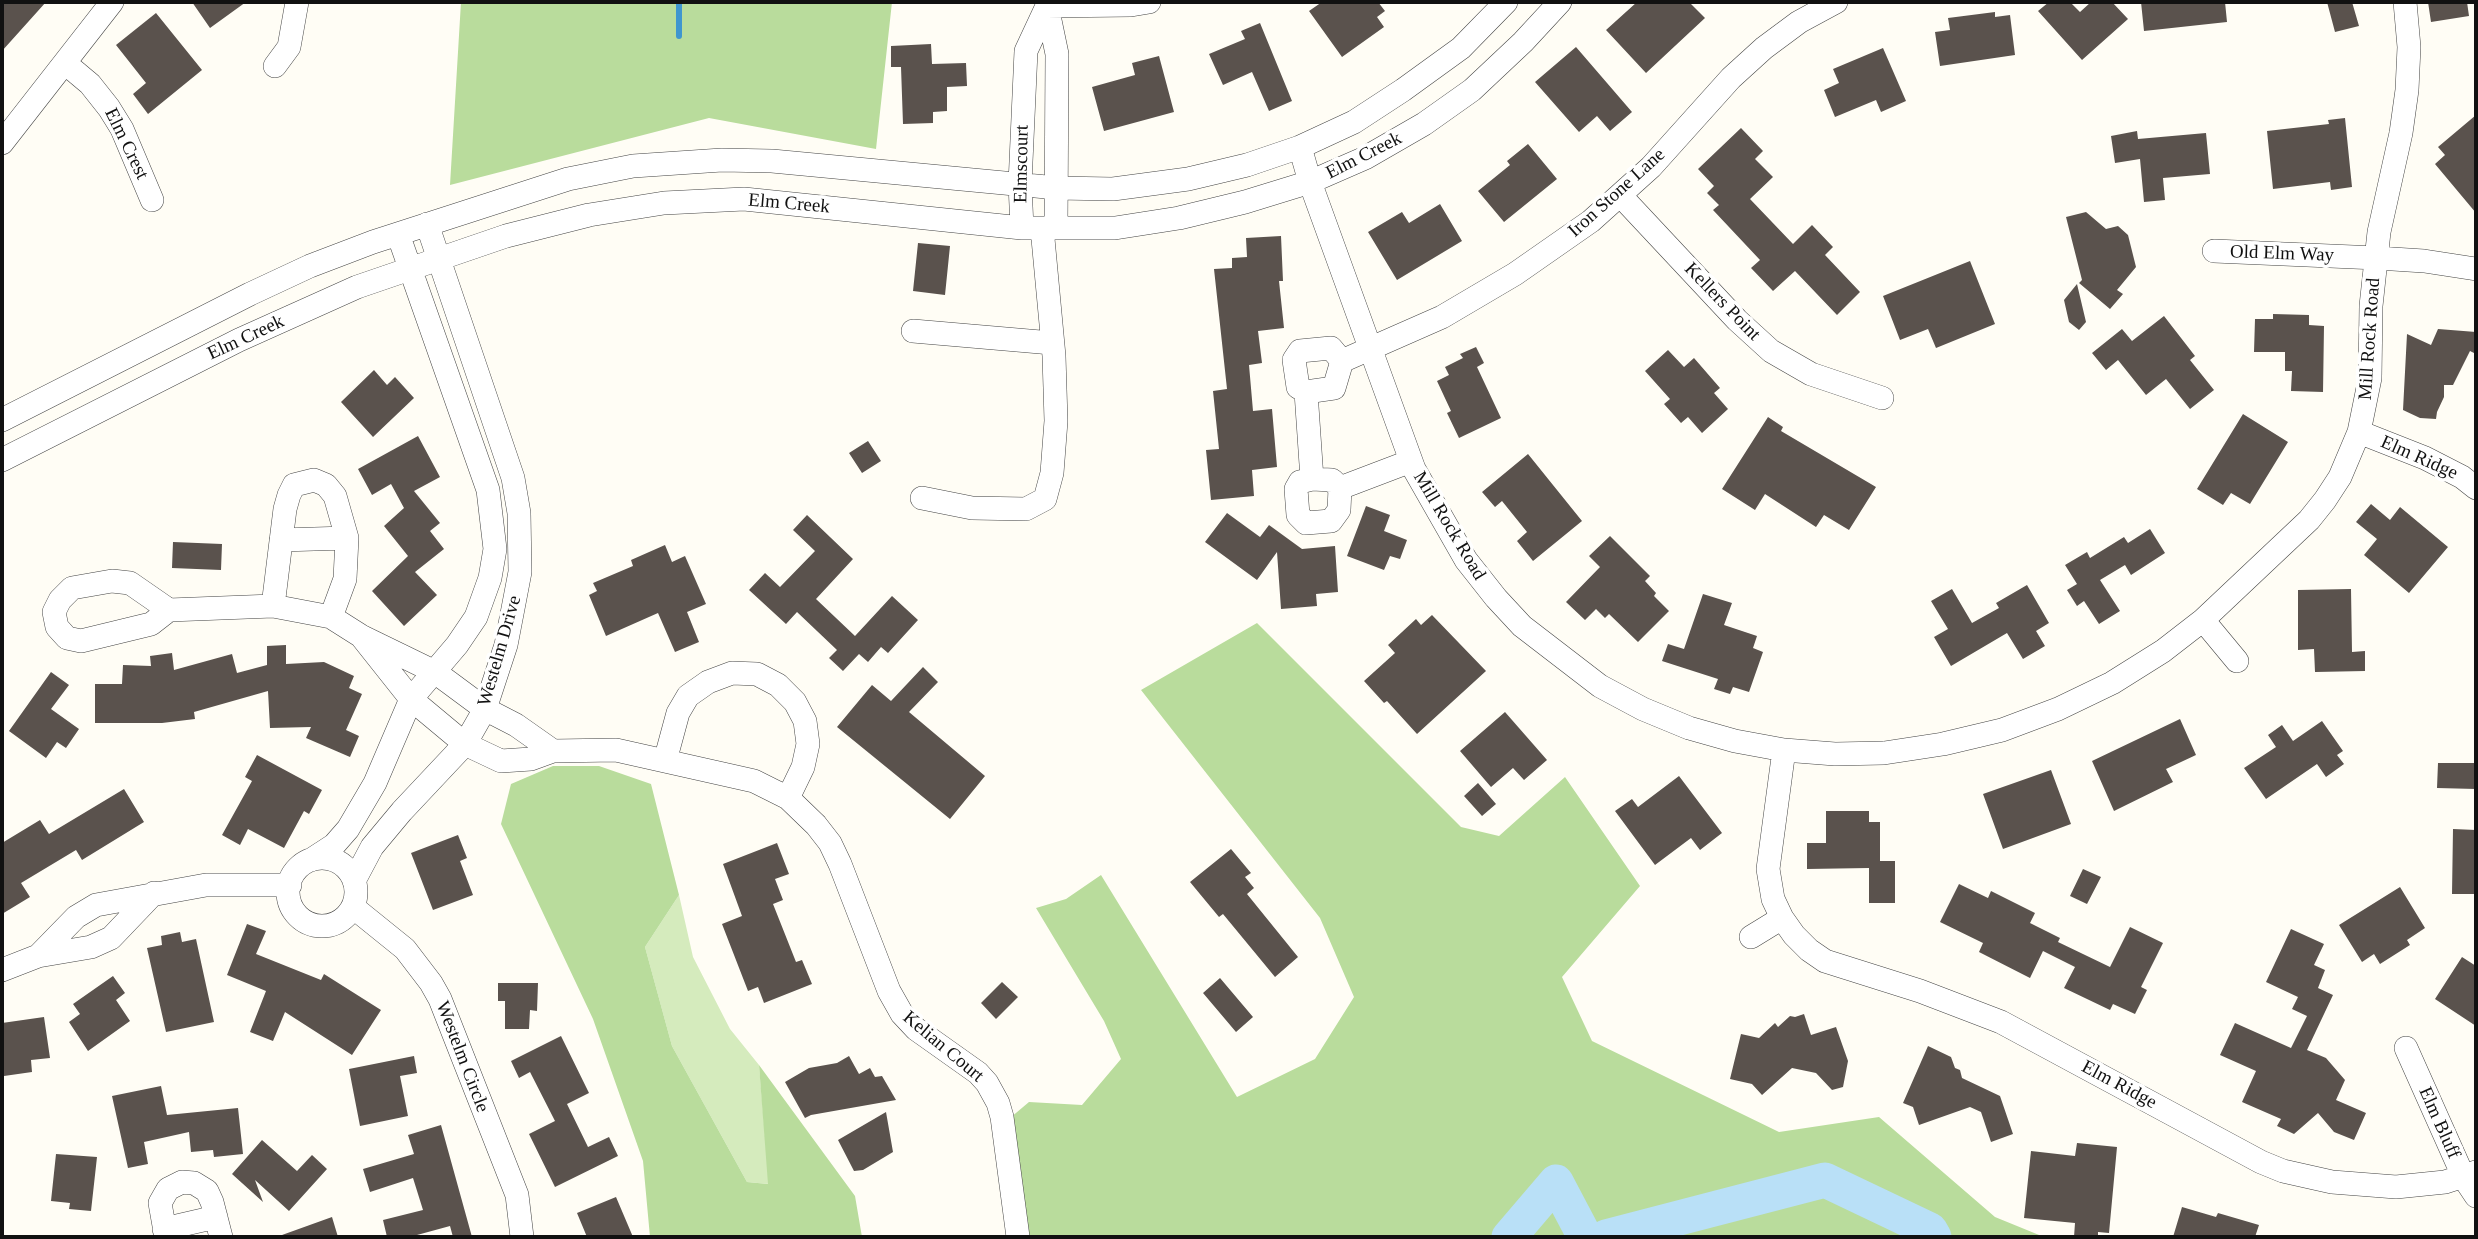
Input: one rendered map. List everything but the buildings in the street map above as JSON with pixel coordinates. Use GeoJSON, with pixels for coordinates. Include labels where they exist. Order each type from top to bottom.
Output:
{"type":"FeatureCollection","features":[{"type":"Feature","properties":{"kind":"street"},"geometry":{"type":"LineString","coordinates":[[2,143],[113,2]]}},
{"type":"Feature","properties":{"kind":"street"},"geometry":{"type":"LineString","coordinates":[[275,66],[289,47],[298,2]]}},
{"type":"Feature","properties":{"kind":"street"},"geometry":{"type":"LineString","coordinates":[[1047,4],[1131,5],[1149,2]]}},
{"type":"Feature","properties":{"kind":"street","name":"Elm Creek"},"geometry":{"type":"LineString","coordinates":[[2,420],[310,266],[427,224],[568,179],[633,166],[722,160],[772,160],[1057,188],[1113,189],[1188,178],[1247,165],[1300,147],[1354,122],[1461,48],[1506,2]]}},
{"type":"Feature","properties":{"kind":"street","name":"Elm Creek"},"geometry":{"type":"LineString","coordinates":[[2,460],[239,340],[357,287],[506,236],[589,215],[664,203],[744,199],[1040,228],[1115,228],[1179,218],[1245,202],[1310,182],[1365,158],[1424,124],[1462,97],[1523,41],[1560,2]]}},
{"type":"Feature","properties":{"kind":"street","name":"Iron Stone Lane"},"geometry":{"type":"LineString","coordinates":[[1342,361],[1441,317],[1515,274],[1591,220],[1651,167],[1731,78],[1799,22],[1836,2]]}},
{"type":"Feature","properties":{"kind":"street","name":"Mill Rock Road"},"geometry":{"type":"LineString","coordinates":[[1300,147],[1310,182],[1411,461],[1466,560],[1522,626],[1600,686],[1643,709],[1689,728],[1735,741],[1784,750],[1835,754],[1884,753],[1943,744],[2002,730],[2058,709],[2112,683],[2163,651],[2203,620],[2309,520],[2340,477],[2359,432],[2370,378],[2371,306],[2379,232],[2401,133],[2407,90],[2409,47],[2405,2]]}},
{"type":"Feature","properties":{"kind":"street","name":"Elmscourt"},"geometry":{"type":"LineString","coordinates":[[1040,228],[1020,184],[1026,51],[1047,4]]}},
{"type":"Feature","properties":{"kind":"street","name":"Elmscourt"},"geometry":{"type":"LineString","coordinates":[[1040,228],[1057,188],[1057,54],[1047,4]]}},
{"type":"Feature","properties":{"kind":"street","name":"Elm Crest"},"geometry":{"type":"LineString","coordinates":[[65,63],[90,84],[109,108],[122,129],[152,200]]}},
{"type":"Feature","properties":{"kind":"street","name":"Elmscourt"},"geometry":{"type":"LineString","coordinates":[[1024,101],[1057,101]]}},
{"type":"Feature","properties":{"kind":"street","name":"Kellers Point"},"geometry":{"type":"LineString","coordinates":[[1620,195],[1737,320],[1771,351],[1811,374],[1882,398]]}},
{"type":"Feature","properties":{"kind":"street","name":"Westelm Drive"},"geometry":{"type":"LineString","coordinates":[[354,881],[372,847],[402,811],[466,744],[485,709],[506,645],[517,593],[521,547],[513,478],[427,224]]}},
{"type":"Feature","properties":{"kind":"street"},"geometry":{"type":"LineString","coordinates":[[922,498],[972,508],[1026,509],[1045,499],[1052,473],[1056,421],[1052,343],[1040,228]]}},
{"type":"Feature","properties":{"kind":"street","name":"Westelm Drive"},"geometry":{"type":"LineString","coordinates":[[311,860],[334,845],[348,830],[375,783],[411,699],[476,617],[484,600],[495,549],[488,490],[398,234]]}},
{"type":"Feature","properties":{"kind":"street","name":"Old Elm Way"},"geometry":{"type":"LineString","coordinates":[[2214,251],[2424,261],[2476,269]]}},
{"type":"Feature","properties":{"kind":"street"},"geometry":{"type":"LineString","coordinates":[[912,331],[1052,343]]}},
{"type":"Feature","properties":{"kind":"street"},"geometry":{"type":"LineString","coordinates":[[1331,348],[1342,361],[1334,388],[1306,392],[1298,387],[1294,360],[1300,351],[1331,348]]}},
{"type":"Feature","properties":{"kind":"street"},"geometry":{"type":"LineString","coordinates":[[1306,392],[1312,478]]}},
{"type":"Feature","properties":{"kind":"street","name":"Elm Ridge"},"geometry":{"type":"LineString","coordinates":[[2359,432],[2425,458],[2462,477],[2476,488]]}},
{"type":"Feature","properties":{"kind":"street"},"geometry":{"type":"LineString","coordinates":[[1340,488],[1411,461]]}},
{"type":"Feature","properties":{"kind":"street"},"geometry":{"type":"LineString","coordinates":[[1312,478],[1332,480],[1340,488],[1339,510],[1331,521],[1306,523],[1298,515],[1296,489],[1300,482],[1312,478]]}},
{"type":"Feature","properties":{"kind":"street"},"geometry":{"type":"LineString","coordinates":[[273,606],[289,495],[294,485],[314,480],[326,485],[335,496],[347,538],[345,579],[331,617]]}},
{"type":"Feature","properties":{"kind":"street"},"geometry":{"type":"LineString","coordinates":[[281,540],[347,538]]}},
{"type":"Feature","properties":{"kind":"street"},"geometry":{"type":"LineString","coordinates":[[169,610],[273,606],[331,617],[361,636],[435,672],[485,709],[516,725],[553,751]]}},
{"type":"Feature","properties":{"kind":"street"},"geometry":{"type":"LineString","coordinates":[[2203,620],[2237,661]]}},
{"type":"Feature","properties":{"kind":"street","name":"Kelian Court"},"geometry":{"type":"LineString","coordinates":[[361,636],[411,699],[466,744],[501,761],[531,759],[553,751],[616,750],[754,781],[788,799],[816,825],[830,843],[890,991],[902,1014],[916,1029],[978,1073],[999,1103],[1018,1237]]}},
{"type":"Feature","properties":{"kind":"street"},"geometry":{"type":"LineString","coordinates":[[665,761],[678,713],[688,696],[708,682],[733,673],[757,674],[778,685],[795,702],[805,721],[808,744],[803,767],[788,799]]}},
{"type":"Feature","properties":{"kind":"street","name":"Elm Ridge"},"geometry":{"type":"LineString","coordinates":[[1784,750],[1768,869],[1773,899],[1782,918],[1809,950],[1825,961],[1920,991],[2001,1022],[2261,1162],[2283,1171],[2332,1182],[2396,1187],[2472,1182]]}},
{"type":"Feature","properties":{"kind":"street"},"geometry":{"type":"LineString","coordinates":[[324,858],[337,861],[347,869],[354,881],[356,894],[353,907],[345,918],[334,925],[321,927],[307,923],[297,915],[290,904],[290,885],[299,867],[311,860],[324,858]]}},
{"type":"Feature","properties":{"kind":"street"},"geometry":{"type":"LineString","coordinates":[[38,956],[76,917],[96,905],[206,885],[290,885]]}},
{"type":"Feature","properties":{"kind":"street"},"geometry":{"type":"LineString","coordinates":[[2,970],[38,956],[91,947],[111,938],[154,893]]}},
{"type":"Feature","properties":{"kind":"street","name":"Westelm Circle"},"geometry":{"type":"LineString","coordinates":[[353,907],[405,949],[440,999],[517,1195],[522,1237]]}},
{"type":"Feature","properties":{"kind":"street"},"geometry":{"type":"LineString","coordinates":[[1751,937],[1782,918]]}},
{"type":"Feature","properties":{"kind":"street","name":"Elm Bluff"},"geometry":{"type":"LineString","coordinates":[[2406,1048],[2472,1182]]}},
{"type":"Feature","properties":{"kind":"street"},"geometry":{"type":"LineString","coordinates":[[182,1182],[194,1183],[207,1191],[219,1227],[165,1233],[160,1203],[168,1189],[182,1182]]}},
{"type":"Feature","properties":{"kind":"green space"},"geometry":{"type":"Polygon","coordinates":[[[461,2],[892,2],[876,149],[709,118],[450,185],[461,2]]]}},
{"type":"Feature","properties":{"kind":"green space"},"geometry":{"type":"Polygon","coordinates":[[[1257,623],[1461,827],[1499,836],[1565,777],[1640,886],[1562,977],[1592,1041],[1779,1132],[1879,1117],[1995,1217],[2044,1237],[1028,1237],[1010,1118],[1029,1102],[1082,1105],[1121,1059],[1104,1021],[1036,908],[1066,899],[1101,875],[1237,1097],[1315,1059],[1354,997],[1320,918],[1141,690],[1257,623]]]}},
{"type":"Feature","properties":{"kind":"green space"},"geometry":{"type":"Polygon","coordinates":[[[553,766],[599,766],[651,784],[679,895],[645,947],[672,1046],[747,1182],[768,1184],[759,1065],[855,1196],[862,1237],[650,1237],[643,1161],[593,1019],[501,824],[511,784],[553,766]]]}},
{"type":"Feature","properties":{"kind":"green space"},"geometry":{"type":"Polygon","coordinates":[[[679,895],[693,957],[730,1029],[759,1065],[769,1184],[747,1182],[672,1046],[645,947],[679,895]]]}},
{"type":"Feature","properties":{"kind":"waterway"},"geometry":{"type":"LineString","coordinates":[[679,2],[679,36]]}},
{"type":"Feature","properties":{"kind":"waterway"},"geometry":{"type":"LineString","coordinates":[[1606,1237],[1825,1180],[1930,1230],[1934,1237]]}},
{"type":"Feature","properties":{"kind":"waterway"},"geometry":{"type":"LineString","coordinates":[[1509,1237],[1556,1182],[1585,1237]]}}]}
